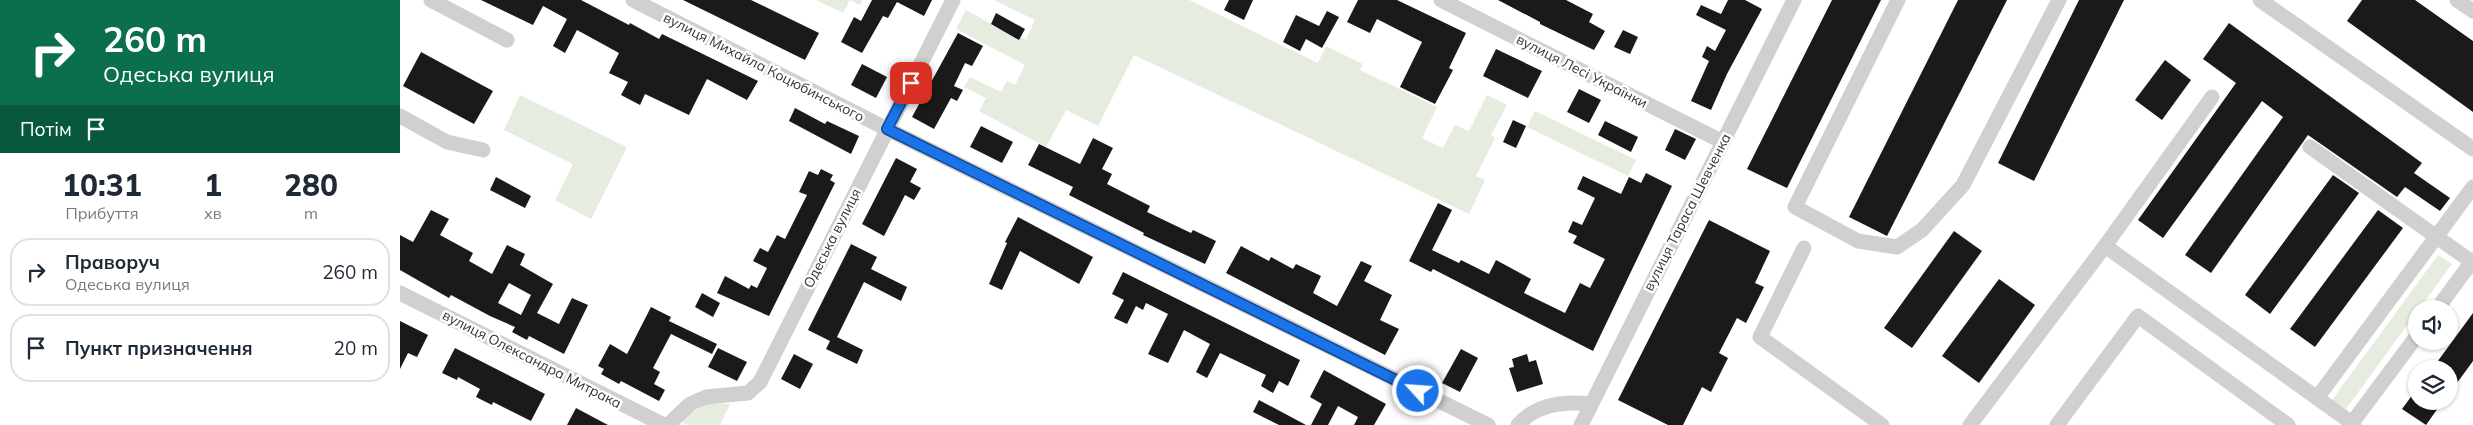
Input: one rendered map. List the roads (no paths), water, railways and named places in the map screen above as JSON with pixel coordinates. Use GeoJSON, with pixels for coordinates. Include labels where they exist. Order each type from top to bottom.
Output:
{"type":"FeatureCollection","features":[{"type":"Feature","properties":{"kind":"street"},"geometry":{"type":"LineString","coordinates":[[431,0],[506,40]]}},
{"type":"Feature","properties":{"kind":"street","name":"вулиця Михайла Коцюбинського"},"geometry":{"type":"LineString","coordinates":[[633,0],[887,129],[1488,425]]}},
{"type":"Feature","properties":{"kind":"street","name":"Одеська вулиця"},"geometry":{"type":"LineString","coordinates":[[668,425],[690,404],[718,395],[748,393],[760,382],[953,0]]}},
{"type":"Feature","properties":{"kind":"street","name":"вулиця Лесі Українки"},"geometry":{"type":"LineString","coordinates":[[1441,0],[1723,142]]}},
{"type":"Feature","properties":{"kind":"street","name":"вулиця Тараса Шевченка"},"geometry":{"type":"LineString","coordinates":[[1581,425],[1794,0]]}},
{"type":"Feature","properties":{"kind":"street"},"geometry":{"type":"LineString","coordinates":[[1898,0],[1795,208],[1858,241],[1897,247],[1922,230],[1963,185],[2059,0]]}},
{"type":"Feature","properties":{"kind":"street"},"geometry":{"type":"LineString","coordinates":[[2260,0],[2473,149]]}},
{"type":"Feature","properties":{"kind":"street"},"geometry":{"type":"LineString","coordinates":[[2457,0],[2473,11]]}},
{"type":"Feature","properties":{"kind":"street"},"geometry":{"type":"LineString","coordinates":[[1970,425],[2105,246],[2212,97]]}},
{"type":"Feature","properties":{"kind":"street"},"geometry":{"type":"LineString","coordinates":[[400,116],[447,142],[484,150]]}},
{"type":"Feature","properties":{"kind":"street"},"geometry":{"type":"LineString","coordinates":[[2310,147],[2473,261],[2444,300]]}},
{"type":"Feature","properties":{"kind":"street"},"geometry":{"type":"LineString","coordinates":[[2317,398],[2473,186]]}},
{"type":"Feature","properties":{"kind":"street"},"geometry":{"type":"LineString","coordinates":[[2105,246],[2353,424],[2408,348]]}},
{"type":"Feature","properties":{"kind":"street"},"geometry":{"type":"LineString","coordinates":[[1804,248],[1760,337],[1882,425]]}},
{"type":"Feature","properties":{"kind":"street","name":"вулиця Олександра Митрака"},"geometry":{"type":"LineString","coordinates":[[400,293],[664,425]]}},
{"type":"Feature","properties":{"kind":"street"},"geometry":{"type":"LineString","coordinates":[[2057,425],[2138,316],[2288,425]]}},
{"type":"Feature","properties":{"kind":"street"},"geometry":{"type":"LineString","coordinates":[[1518,425],[1524,418],[1557,403],[1592,404]]}}]}
